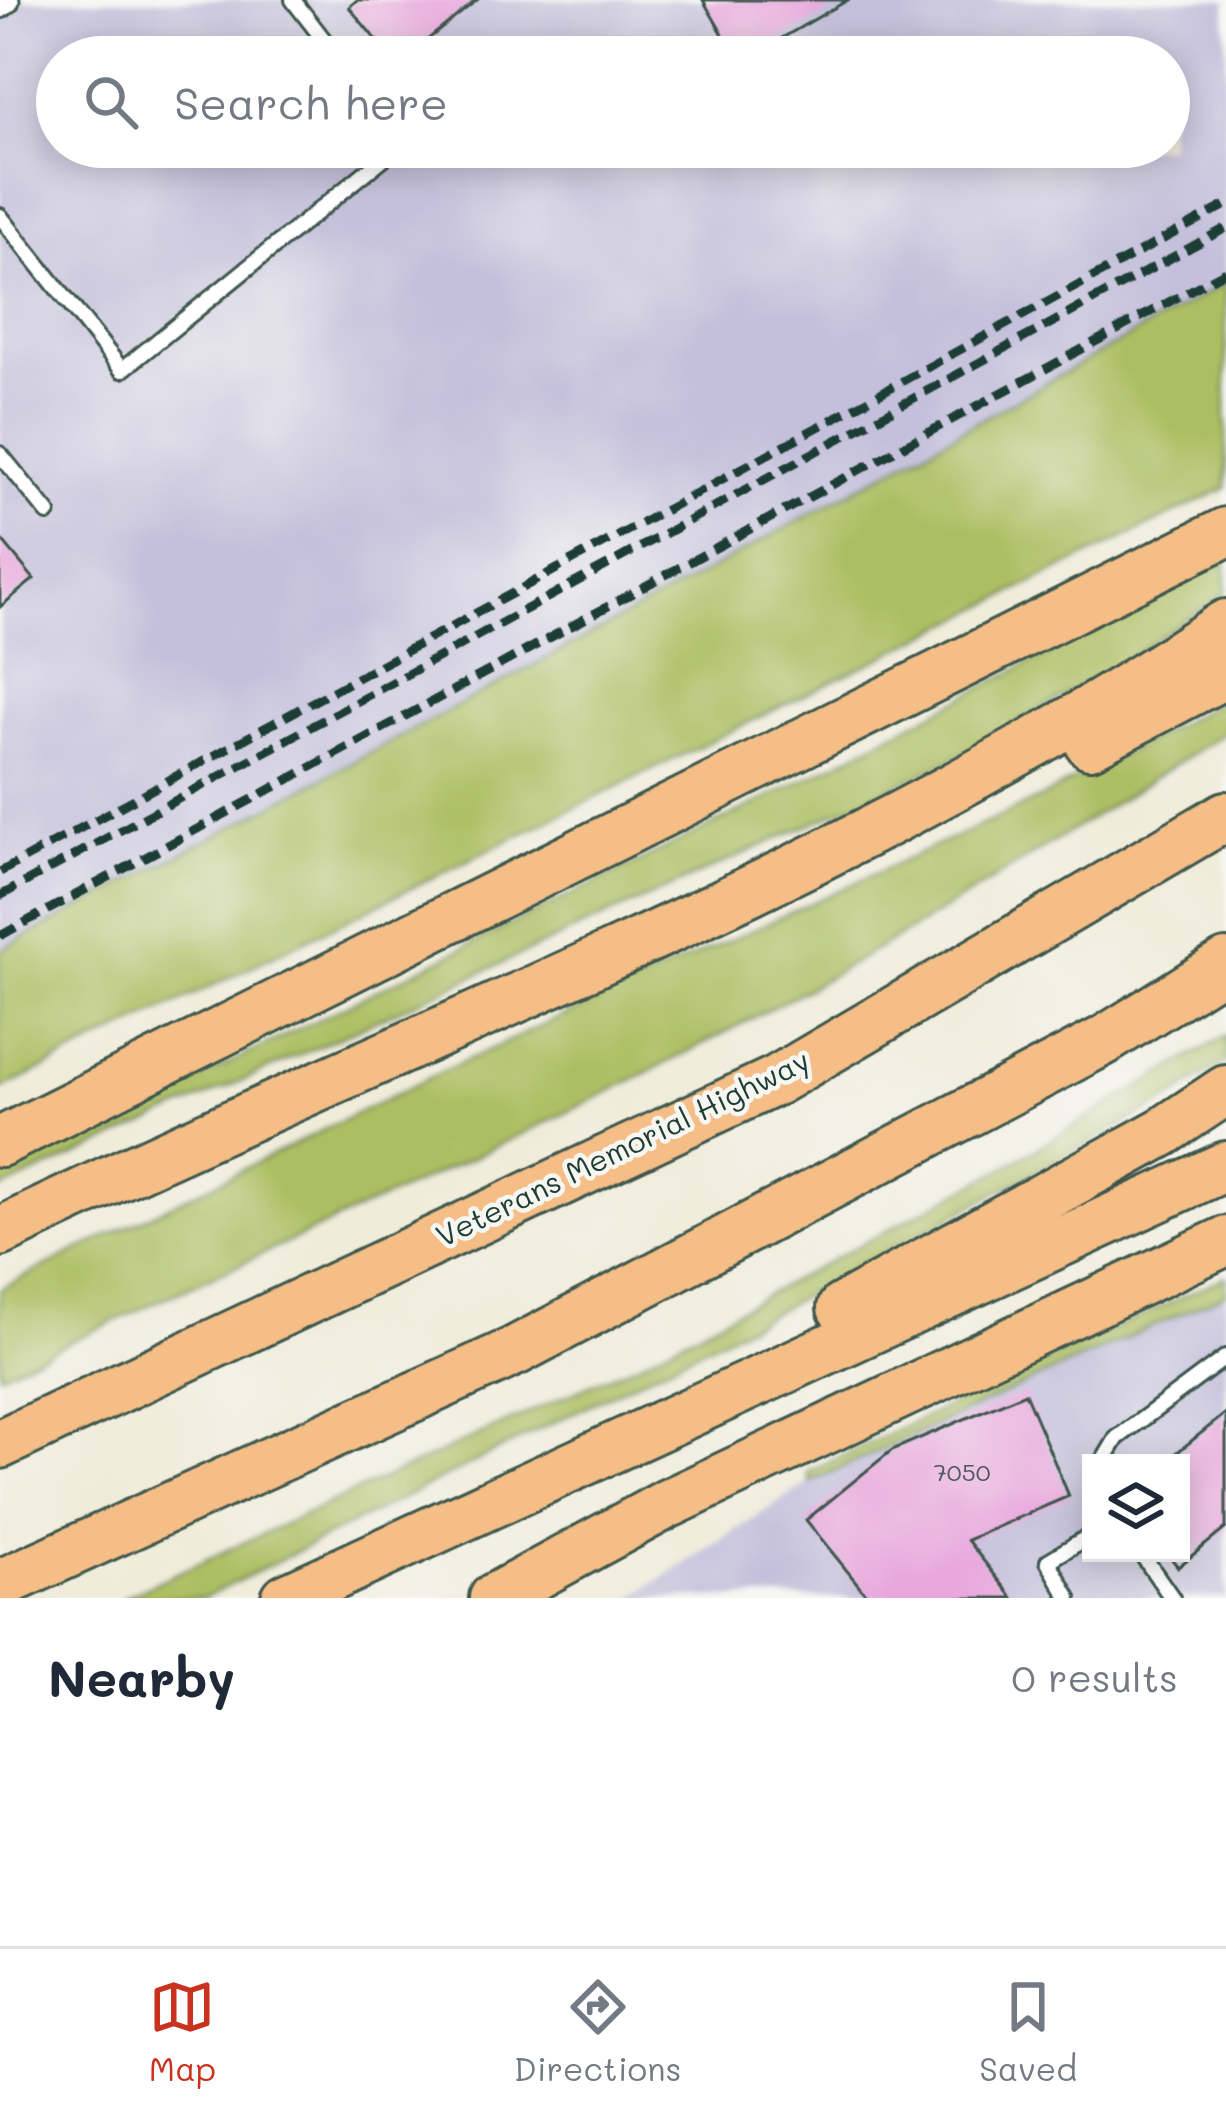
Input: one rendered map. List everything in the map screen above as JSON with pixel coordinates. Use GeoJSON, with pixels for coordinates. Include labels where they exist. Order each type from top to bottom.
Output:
{"type":"FeatureCollection","features":[{"type":"Feature","properties":{"kind":"highway"},"geometry":{"type":"LineString","coordinates":[[0,1142],[1226,532]]}},
{"type":"Feature","properties":{"kind":"highway"},"geometry":{"type":"LineString","coordinates":[[745,893],[1041,741],[1226,624]]}},
{"type":"Feature","properties":{"kind":"highway"},"geometry":{"type":"LineString","coordinates":[[0,1232],[207,1132],[745,893],[934,821],[1226,673]]}},
{"type":"Feature","properties":{"kind":"highway","name":"Veterans Memorial Highway"},"geometry":{"type":"LineString","coordinates":[[0,1444],[777,1080],[1226,816]]}},
{"type":"Feature","properties":{"kind":"highway"},"geometry":{"type":"LineString","coordinates":[[0,1584],[515,1351],[1105,1040],[1226,964]]}},
{"type":"Feature","properties":{"kind":"highway"},"geometry":{"type":"LineString","coordinates":[[447,1521],[1006,1219],[1163,1132],[1226,1090]]}},
{"type":"Feature","properties":{"kind":"highway"},"geometry":{"type":"LineString","coordinates":[[286,1598],[1226,1166]]}},
{"type":"Feature","properties":{"kind":"highway"},"geometry":{"type":"LineString","coordinates":[[494,1598],[667,1504],[1226,1241]]}},
{"type":"Feature","properties":{"kind":"lane"},"geometry":{"type":"LineString","coordinates":[[293,0],[321,36]]}},
{"type":"Feature","properties":{"kind":"lane"},"geometry":{"type":"LineString","coordinates":[[0,216],[122,370],[372,168]]}},
{"type":"Feature","properties":{"kind":"lane"},"geometry":{"type":"LineString","coordinates":[[0,454],[48,513]]}},
{"type":"Feature","properties":{"kind":"lane"},"geometry":{"type":"LineString","coordinates":[[1107,1454],[1117,1438],[1226,1357]]}},
{"type":"Feature","properties":{"kind":"lane"},"geometry":{"type":"LineString","coordinates":[[1069,1598],[1048,1561],[1082,1540]]}},
{"type":"Feature","properties":{"kind":"lane"},"geometry":{"type":"LineString","coordinates":[[1147,1562],[1172,1598]]}},
{"type":"Feature","properties":{"kind":"shaded area"},"geometry":{"type":"Polygon","coordinates":[[[0,0],[1226,0],[1226,282],[660,598],[0,951],[0,0]]]}},
{"type":"Feature","properties":{"kind":"shaded area"},"geometry":{"type":"Polygon","coordinates":[[[1226,1293],[1226,1598],[631,1598],[810,1482],[1226,1293]]]}},
{"type":"Feature","properties":{"kind":"green space"},"geometry":{"type":"Polygon","coordinates":[[[1226,283],[1226,488],[0,1090],[0,951],[660,598],[1226,283]]]}},
{"type":"Feature","properties":{"kind":"green space"},"geometry":{"type":"Polygon","coordinates":[[[1226,561],[1226,592],[1126,660],[952,760],[0,1190],[0,1176],[792,786],[1226,561]]]}},
{"type":"Feature","properties":{"kind":"green space"},"geometry":{"type":"Polygon","coordinates":[[[1226,698],[1226,732],[817,983],[514,1138],[0,1374],[0,1289],[443,1071],[1041,798],[1226,698]]]}},
{"type":"Feature","properties":{"kind":"green space"},"geometry":{"type":"Polygon","coordinates":[[[1226,1036],[1226,1062],[1167,1101],[782,1308],[204,1598],[122,1598],[640,1362],[1000,1170],[1226,1036]]]}},
{"type":"Feature","properties":{"kind":"green space"},"geometry":{"type":"Polygon","coordinates":[[[1226,1276],[1226,1293],[810,1482],[808,1472],[1226,1276]]]}},
{"type":"Feature","properties":{"kind":"building"},"geometry":{"type":"Polygon","coordinates":[[[357,0],[477,0],[432,36],[373,36],[349,7],[357,0]]]}},
{"type":"Feature","properties":{"kind":"building"},"geometry":{"type":"Polygon","coordinates":[[[703,0],[848,0],[785,36],[724,36],[703,0]]]}},
{"type":"Feature","properties":{"kind":"building"},"geometry":{"type":"Polygon","coordinates":[[[0,538],[34,579],[0,607],[0,538]]]}},
{"type":"Feature","properties":{"kind":"building"},"geometry":{"type":"Polygon","coordinates":[[[1025,1393],[1069,1496],[967,1540],[1013,1598],[869,1598],[806,1520],[892,1450],[1025,1393]]]}},
{"type":"Feature","properties":{"kind":"building"},"geometry":{"type":"Polygon","coordinates":[[[1226,1413],[1226,1528],[1190,1557],[1190,1454],[1175,1454],[1226,1413]]]}},
{"type":"Feature","properties":{"kind":"railway"},"geometry":{"type":"LineString","coordinates":[[0,872],[1226,205]]}},
{"type":"Feature","properties":{"kind":"railway"},"geometry":{"type":"LineString","coordinates":[[0,896],[1226,228]]}},
{"type":"Feature","properties":{"kind":"railway"},"geometry":{"type":"LineString","coordinates":[[0,936],[1226,271]]}}]}
